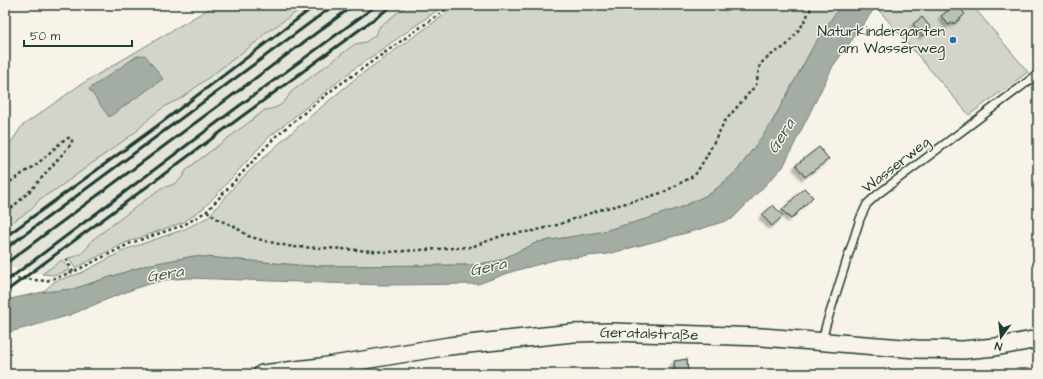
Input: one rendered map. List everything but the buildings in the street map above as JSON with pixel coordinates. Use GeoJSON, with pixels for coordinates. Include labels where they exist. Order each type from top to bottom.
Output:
{"type":"FeatureCollection","features":[{"type":"Feature","properties":{"kind":"street","name":"Geratalstraße"},"geometry":{"type":"LineString","coordinates":[[262,374],[322,367],[449,346],[573,333],[611,332],[762,337],[916,349],[963,350],[995,347],[1038,339]]}},
{"type":"Feature","properties":{"kind":"lane","name":"Wasserweg"},"geometry":{"type":"LineString","coordinates":[[822,342],[828,317],[860,219],[867,204],[878,194],[1038,74]]}},
{"type":"Feature","properties":{"kind":"path"},"geometry":{"type":"LineString","coordinates":[[5,276],[46,281],[73,272],[131,243],[184,225],[207,211],[276,136],[332,90],[452,5]]}},
{"type":"Feature","properties":{"kind":"path"},"geometry":{"type":"LineString","coordinates":[[207,211],[219,220],[234,226],[248,236],[265,241],[293,247],[387,252],[471,247],[504,235],[533,231],[557,225],[599,210],[620,206],[664,192],[694,174],[705,159],[725,121],[756,85],[760,64],[786,46],[800,27],[813,5]]}},
{"type":"Feature","properties":{"kind":"path"},"geometry":{"type":"LineString","coordinates":[[5,185],[36,165],[66,138],[72,139],[72,143],[32,189],[5,214]]}},
{"type":"Feature","properties":{"kind":"path"},"geometry":{"type":"LineString","coordinates":[[66,259],[73,272]]}},
{"type":"Feature","properties":{"kind":"shaded area"},"geometry":{"type":"Polygon","coordinates":[[[215,5],[306,5],[265,33],[259,40],[180,99],[157,112],[137,131],[58,188],[40,199],[32,209],[5,227],[5,151],[22,126],[80,85],[215,5]]]}},
{"type":"Feature","properties":{"kind":"shaded area"},"geometry":{"type":"Polygon","coordinates":[[[306,5],[408,5],[380,26],[375,35],[366,42],[355,44],[291,92],[286,101],[276,109],[265,111],[187,169],[182,179],[172,186],[161,188],[92,240],[87,249],[76,257],[62,260],[42,274],[5,266],[5,227],[32,209],[40,199],[58,188],[137,131],[143,123],[170,103],[180,99],[259,40],[265,33],[306,5]]]}},
{"type":"Feature","properties":{"kind":"shaded area"},"geometry":{"type":"Polygon","coordinates":[[[408,5],[445,5],[354,69],[269,137],[205,207],[184,222],[125,243],[75,268],[68,258],[83,252],[92,240],[161,188],[170,186],[177,182],[187,169],[265,110],[281,105],[291,92],[355,44],[366,42],[375,35],[380,26],[408,5]]]}},
{"type":"Feature","properties":{"kind":"shaded area"},"geometry":{"type":"Polygon","coordinates":[[[458,5],[841,5],[814,45],[771,124],[737,171],[711,193],[682,207],[600,232],[538,242],[498,261],[472,265],[309,266],[194,256],[147,265],[73,289],[43,292],[55,281],[81,273],[127,249],[185,229],[208,217],[239,181],[300,125],[356,78],[458,5]]]}},
{"type":"Feature","properties":{"kind":"shaded area","name":"Naturkindergarten am Wasserweg"},"geometry":{"type":"Polygon","coordinates":[[[881,5],[972,5],[1028,72],[969,115],[878,9],[881,5]]]}},
{"type":"Feature","properties":{"kind":"shaded area"},"geometry":{"type":"Polygon","coordinates":[[[62,260],[70,270],[54,275],[42,274],[62,260]]]}},
{"type":"Feature","properties":{"kind":"water","name":"Gera"},"geometry":{"type":"Polygon","coordinates":[[[841,5],[877,5],[833,66],[783,167],[732,219],[608,254],[558,259],[514,271],[478,284],[382,285],[189,278],[164,280],[139,287],[70,315],[5,333],[5,298],[10,299],[43,292],[73,289],[147,265],[194,256],[309,266],[472,265],[498,261],[538,242],[600,232],[682,207],[711,193],[737,171],[771,124],[814,45],[841,5]]]}},
{"type":"Feature","properties":{"kind":"water"},"geometry":{"type":"Polygon","coordinates":[[[145,55],[163,79],[109,117],[89,89],[137,56],[145,55]]]}},
{"type":"Feature","properties":{"kind":"railway"},"geometry":{"type":"LineString","coordinates":[[5,237],[157,126],[316,5]]}},
{"type":"Feature","properties":{"kind":"railway"},"geometry":{"type":"LineString","coordinates":[[5,249],[334,5]]}},
{"type":"Feature","properties":{"kind":"railway"},"geometry":{"type":"LineString","coordinates":[[5,264],[354,5]]}},
{"type":"Feature","properties":{"kind":"railway"},"geometry":{"type":"LineString","coordinates":[[5,282],[235,109],[377,5]]}},
{"type":"Feature","properties":{"kind":"railway"},"geometry":{"type":"LineString","coordinates":[[5,292],[393,5]]}},
{"type":"Feature","properties":{"kind":"place","name":"Naturkindergarten am Wasserweg"},"geometry":{"type":"Point","coordinates":[953,40]}}]}
